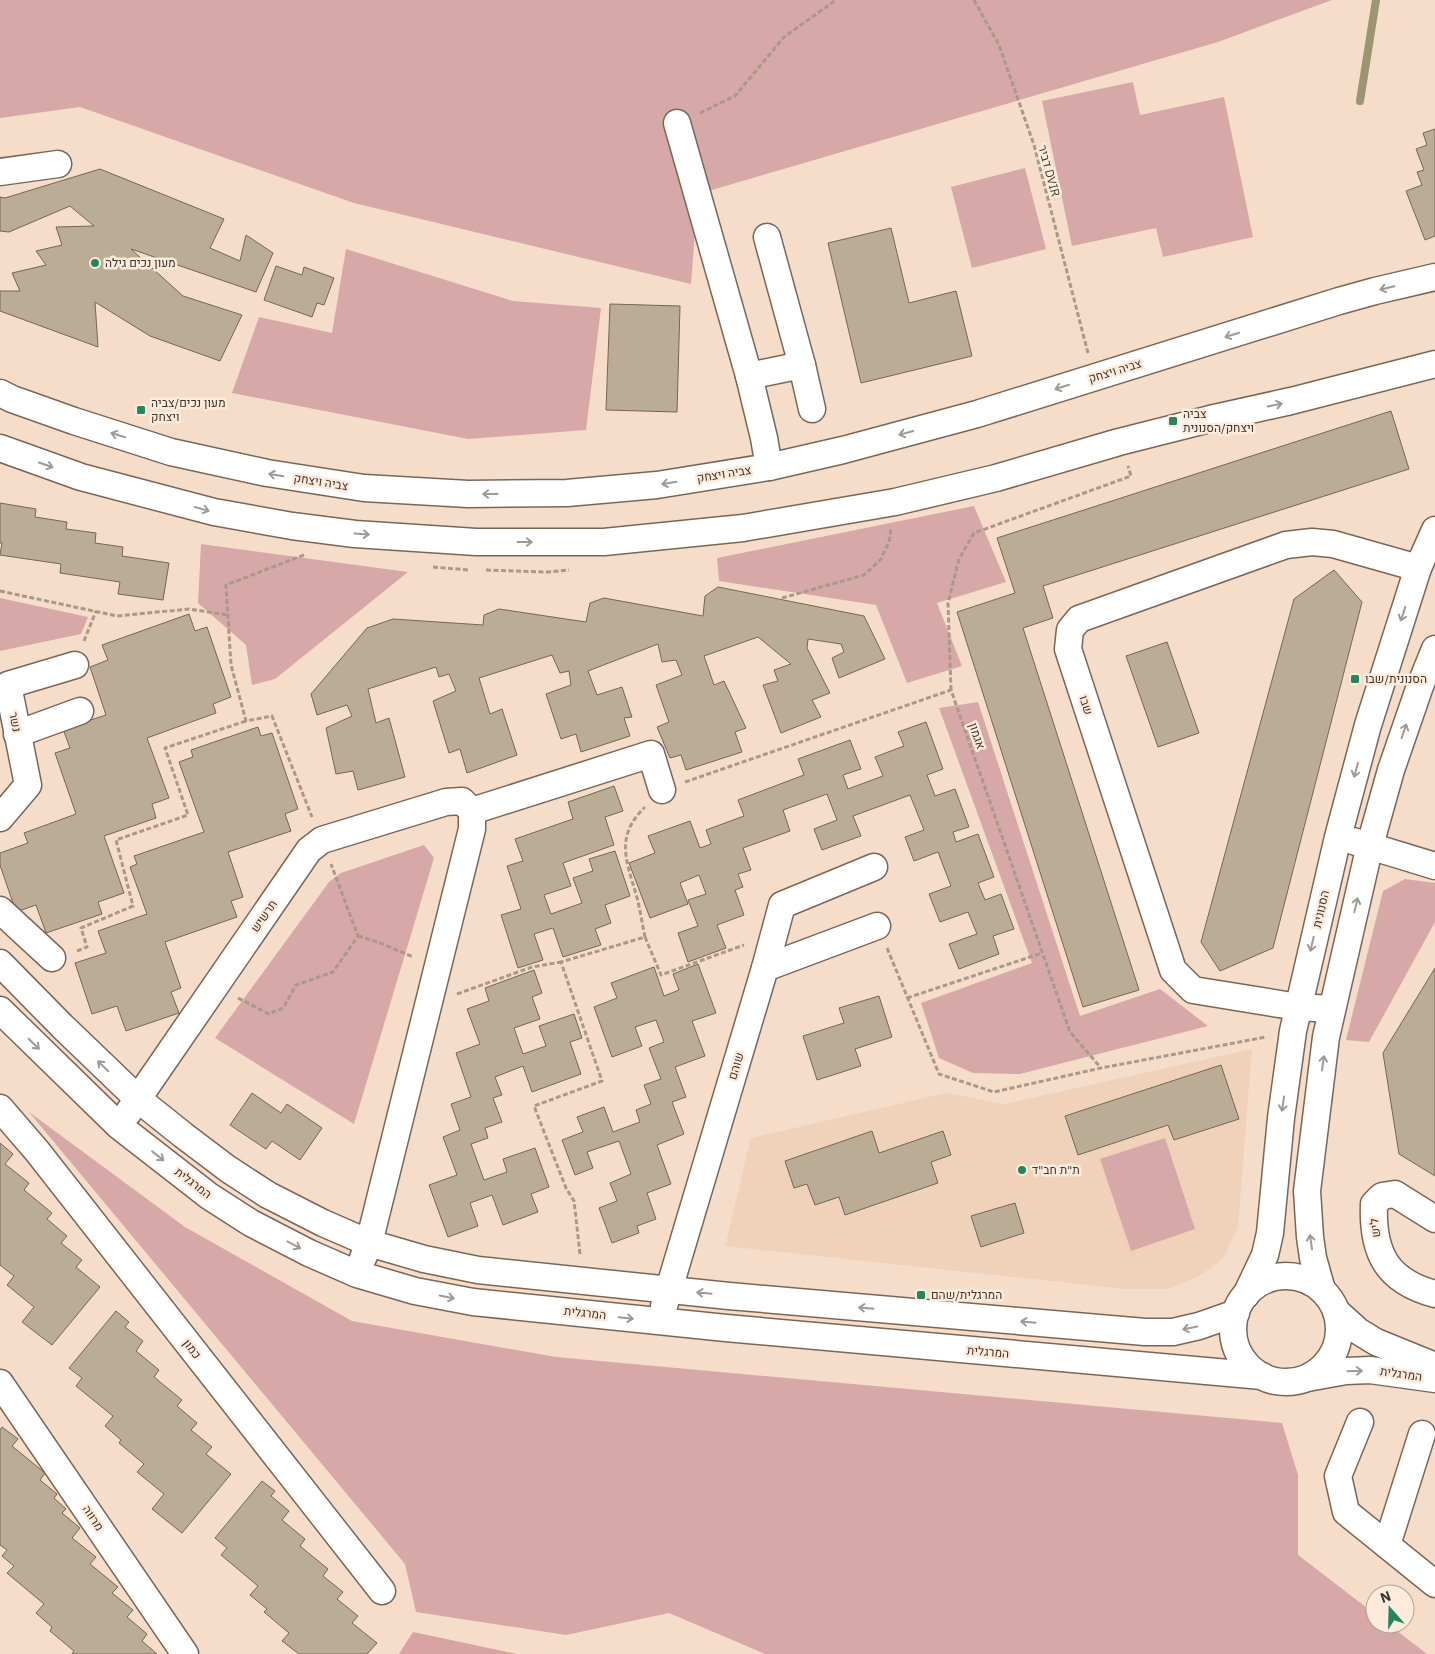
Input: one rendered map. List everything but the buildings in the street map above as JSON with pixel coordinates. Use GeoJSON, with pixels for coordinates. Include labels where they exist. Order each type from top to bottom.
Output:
{"type":"FeatureCollection","features":[{"type":"Feature","properties":{"kind":"street"},"geometry":{"type":"LineString","coordinates":[[677,123],[749,376],[769,467]]}},
{"type":"Feature","properties":{"kind":"street"},"geometry":{"type":"LineString","coordinates":[[0,172],[58,164]]}},
{"type":"Feature","properties":{"kind":"street"},"geometry":{"type":"LineString","coordinates":[[767,237],[812,409]]}},
{"type":"Feature","properties":{"kind":"street","name":"צביה ויצחק"},"geometry":{"type":"LineString","coordinates":[[0,394],[12,400],[171,452],[267,473],[364,488],[468,494],[567,493],[657,485],[769,467],[843,450],[977,414],[1339,301],[1435,278]]}},
{"type":"Feature","properties":{"kind":"street"},"geometry":{"type":"LineString","coordinates":[[0,448],[81,477],[185,505],[292,526],[355,534],[476,542],[604,542],[743,528],[895,502],[996,478],[1119,442],[1435,364]]}},
{"type":"Feature","properties":{"kind":"street"},"geometry":{"type":"LineString","coordinates":[[749,376],[802,365]]}},
{"type":"Feature","properties":{"kind":"street","name":"הסנונית"},"geometry":{"type":"LineString","coordinates":[[1241,1304],[1265,1255],[1270,1233],[1281,1118],[1293,1032],[1338,837],[1368,725],[1418,568],[1435,530]]}},
{"type":"Feature","properties":{"kind":"street","name":"שבו"},"geometry":{"type":"LineString","coordinates":[[1332,1009],[1298,1006],[1192,990],[1173,970],[1068,649],[1070,630],[1079,618],[1286,545],[1312,542],[1333,544],[1418,568]]}},
{"type":"Feature","properties":{"kind":"street"},"geometry":{"type":"LineString","coordinates":[[1241,1304],[1233,1327],[1235,1342],[1240,1356],[1249,1367],[1262,1376],[1276,1381],[1292,1381],[1306,1378],[1320,1369],[1331,1357],[1338,1342],[1339,1326],[1313,1258],[1307,1192],[1326,1037],[1370,845],[1391,770],[1435,649]]}},
{"type":"Feature","properties":{"kind":"street","name":"נשר"},"geometry":{"type":"LineString","coordinates":[[0,818],[28,785],[8,685],[75,665]]}},
{"type":"Feature","properties":{"kind":"street"},"geometry":{"type":"LineString","coordinates":[[17,734],[80,711]]}},
{"type":"Feature","properties":{"kind":"street"},"geometry":{"type":"LineString","coordinates":[[357,1274],[369,1242],[438,968],[472,829],[472,811],[651,754],[662,790]]}},
{"type":"Feature","properties":{"kind":"street","name":"תרשיש"},"geometry":{"type":"LineString","coordinates":[[119,1126],[309,850],[322,840],[446,802],[462,801],[472,811]]}},
{"type":"Feature","properties":{"kind":"street"},"geometry":{"type":"LineString","coordinates":[[1338,837],[1370,845],[1435,866]]}},
{"type":"Feature","properties":{"kind":"street","name":"שוהם"},"geometry":{"type":"LineString","coordinates":[[660,1321],[766,968],[782,904],[874,867]]}},
{"type":"Feature","properties":{"kind":"street"},"geometry":{"type":"LineString","coordinates":[[0,910],[52,958]]}},
{"type":"Feature","properties":{"kind":"street"},"geometry":{"type":"LineString","coordinates":[[766,968],[878,926]]}},
{"type":"Feature","properties":{"kind":"street"},"geometry":{"type":"LineString","coordinates":[[0,962],[63,1027],[138,1099],[228,1169],[268,1195],[323,1223],[369,1242],[424,1259],[478,1270],[1145,1332],[1173,1332],[1199,1326],[1241,1304],[1259,1284],[1274,1277],[1291,1276],[1308,1281],[1329,1300]]}},
{"type":"Feature","properties":{"kind":"street","name":"המרגלית"},"geometry":{"type":"LineString","coordinates":[[0,1010],[119,1126],[209,1196],[251,1223],[309,1253],[357,1274],[416,1291],[473,1302],[1262,1376]]}},
{"type":"Feature","properties":{"kind":"street","name":"כמון"},"geometry":{"type":"LineString","coordinates":[[0,1108],[37,1152],[382,1591]]}},
{"type":"Feature","properties":{"kind":"street","name":"ליש"},"geometry":{"type":"LineString","coordinates":[[1435,1219],[1394,1194],[1382,1196],[1374,1204],[1375,1238],[1382,1259],[1394,1274],[1420,1290],[1435,1294]]}},
{"type":"Feature","properties":{"kind":"street","name":"המרגלית"},"geometry":{"type":"LineString","coordinates":[[1329,1300],[1358,1331],[1376,1342],[1435,1366]]}},
{"type":"Feature","properties":{"kind":"street","name":"המרגלית"},"geometry":{"type":"LineString","coordinates":[[1306,1378],[1346,1371],[1370,1370],[1435,1379]]}},
{"type":"Feature","properties":{"kind":"street","name":"מרווה"},"geometry":{"type":"LineString","coordinates":[[0,1383],[185,1654]]}},
{"type":"Feature","properties":{"kind":"street"},"geometry":{"type":"LineString","coordinates":[[1360,1422],[1338,1476],[1346,1512],[1435,1584]]}},
{"type":"Feature","properties":{"kind":"street"},"geometry":{"type":"LineString","coordinates":[[1387,1545],[1422,1434]]}},
{"type":"Feature","properties":{"kind":"path"},"geometry":{"type":"LineString","coordinates":[[677,123],[735,96],[784,38],[836,0]]}},
{"type":"Feature","properties":{"kind":"path","name":"דביר DVIR"},"geometry":{"type":"LineString","coordinates":[[974,0],[999,44],[1034,145],[1088,353]]}},
{"type":"Feature","properties":{"kind":"path","name":"אגמון"},"geometry":{"type":"LineString","coordinates":[[1102,1068],[1070,1032],[951,690],[948,603],[959,559],[974,534],[1131,476],[1125,459]]}},
{"type":"Feature","properties":{"kind":"path"},"geometry":{"type":"LineString","coordinates":[[782,598],[864,575],[881,559],[889,542],[892,520]]}},
{"type":"Feature","properties":{"kind":"path"},"geometry":{"type":"LineString","coordinates":[[246,721],[231,665],[226,585],[310,553]]}},
{"type":"Feature","properties":{"kind":"path"},"geometry":{"type":"LineString","coordinates":[[0,590],[117,616],[188,609],[228,615]]}},
{"type":"Feature","properties":{"kind":"path"},"geometry":{"type":"LineString","coordinates":[[75,665],[96,611]]}},
{"type":"Feature","properties":{"kind":"path"},"geometry":{"type":"LineString","coordinates":[[774,935],[661,975],[645,937],[639,905],[624,854],[627,836],[637,815],[662,790],[951,690]]}},
{"type":"Feature","properties":{"kind":"path"},"geometry":{"type":"LineString","coordinates":[[52,958],[88,947],[81,928],[133,906],[116,840],[188,816],[165,748],[246,721],[272,716],[358,936]]}},
{"type":"Feature","properties":{"kind":"path"},"geometry":{"type":"LineString","coordinates":[[878,926],[938,1074],[994,1092],[1102,1068],[1293,1032]]}},
{"type":"Feature","properties":{"kind":"path"},"geometry":{"type":"LineString","coordinates":[[358,936],[378,942],[438,968]]}},
{"type":"Feature","properties":{"kind":"path"},"geometry":{"type":"LineString","coordinates":[[215,987],[269,1014],[283,1008],[296,986],[333,972],[358,936]]}},
{"type":"Feature","properties":{"kind":"path"},"geometry":{"type":"LineString","coordinates":[[428,1004],[532,967],[561,962],[645,937]]}},
{"type":"Feature","properties":{"kind":"path"},"geometry":{"type":"LineString","coordinates":[[907,998],[1042,953]]}},
{"type":"Feature","properties":{"kind":"path"},"geometry":{"type":"LineString","coordinates":[[561,962],[602,1081],[534,1106],[566,1188],[574,1202],[583,1280]]}},
{"type":"Feature","properties":{"kind":"shaded area"},"geometry":{"type":"Polygon","coordinates":[[[0,0],[1332,0],[1218,42],[698,194],[691,284],[354,203],[80,107],[0,118],[0,0]]]}},
{"type":"Feature","properties":{"kind":"shaded area"},"geometry":{"type":"Polygon","coordinates":[[[1133,82],[1140,115],[1224,97],[1253,237],[1163,257],[1156,228],[1072,246],[1042,101],[1133,82]]]}},
{"type":"Feature","properties":{"kind":"shaded area"},"geometry":{"type":"Polygon","coordinates":[[[1025,168],[1046,249],[972,268],[951,187],[1025,168]]]}},
{"type":"Feature","properties":{"kind":"shaded area"},"geometry":{"type":"Polygon","coordinates":[[[346,249],[513,301],[601,308],[586,430],[468,439],[232,393],[259,317],[332,333],[346,249]]]}},
{"type":"Feature","properties":{"kind":"shaded area"},"geometry":{"type":"Polygon","coordinates":[[[974,506],[1006,582],[937,603],[962,666],[907,683],[876,605],[719,581],[717,558],[974,506]]]}},
{"type":"Feature","properties":{"kind":"shaded area"},"geometry":{"type":"Polygon","coordinates":[[[201,544],[408,572],[275,679],[252,685],[246,645],[198,603],[201,544]]]}},
{"type":"Feature","properties":{"kind":"shaded area"},"geometry":{"type":"Polygon","coordinates":[[[0,598],[88,617],[81,634],[0,651],[0,598]]]}},
{"type":"Feature","properties":{"kind":"shaded area"},"geometry":{"type":"Polygon","coordinates":[[[978,702],[1080,1016],[1160,989],[1208,1026],[1020,1074],[973,1073],[939,1058],[921,1003],[1032,963],[939,708],[978,702]]]}},
{"type":"Feature","properties":{"kind":"shaded area"},"geometry":{"type":"Polygon","coordinates":[[[424,845],[434,858],[354,1124],[215,1038],[329,882],[341,873],[424,845]]]}},
{"type":"Feature","properties":{"kind":"shaded area"},"geometry":{"type":"Polygon","coordinates":[[[1405,879],[1435,883],[1435,922],[1369,1042],[1346,1040],[1383,891],[1405,879]]]}},
{"type":"Feature","properties":{"kind":"shaded area"},"geometry":{"type":"Polygon","coordinates":[[[1252,1049],[1238,1227],[1223,1259],[1199,1276],[1169,1289],[1125,1289],[725,1246],[751,1138],[946,1093],[1005,1104],[1252,1049]]]}},
{"type":"Feature","properties":{"kind":"shaded area"},"geometry":{"type":"Polygon","coordinates":[[[29,1112],[185,1227],[352,1321],[556,1357],[1282,1423],[1298,1475],[1298,1555],[1365,1606],[1365,1634],[1401,1634],[1427,1654],[765,1654],[669,1613],[566,1635],[416,1612],[405,1564],[29,1112]]]}},
{"type":"Feature","properties":{"kind":"shaded area"},"geometry":{"type":"Polygon","coordinates":[[[1165,1138],[1195,1229],[1131,1251],[1100,1159],[1165,1138]]]}},
{"type":"Feature","properties":{"kind":"shaded area"},"geometry":{"type":"Polygon","coordinates":[[[413,1632],[517,1654],[399,1654],[413,1632]]]}},
{"type":"Feature","properties":{"kind":"waterway"},"geometry":{"type":"LineString","coordinates":[[1360,101],[1376,0]]}},
{"type":"Feature","properties":{"kind":"place","name":"מעון נכים גילה"},"geometry":{"type":"Point","coordinates":[95,263]}},
{"type":"Feature","properties":{"kind":"place","name":"מעון נכים/צביה ויצחק"},"geometry":{"type":"Point","coordinates":[141,410]}},
{"type":"Feature","properties":{"kind":"place","name":"צביה ויצחק/הסנונית"},"geometry":{"type":"Point","coordinates":[1173,421]}},
{"type":"Feature","properties":{"kind":"place","name":"הסנונית/שבו"},"geometry":{"type":"Point","coordinates":[1355,679]}},
{"type":"Feature","properties":{"kind":"place","name":"ת\"ת חב\"ד"},"geometry":{"type":"Point","coordinates":[1022,1170]}},
{"type":"Feature","properties":{"kind":"place","name":"המרגלית/שהם"},"geometry":{"type":"Point","coordinates":[921,1295]}}]}
